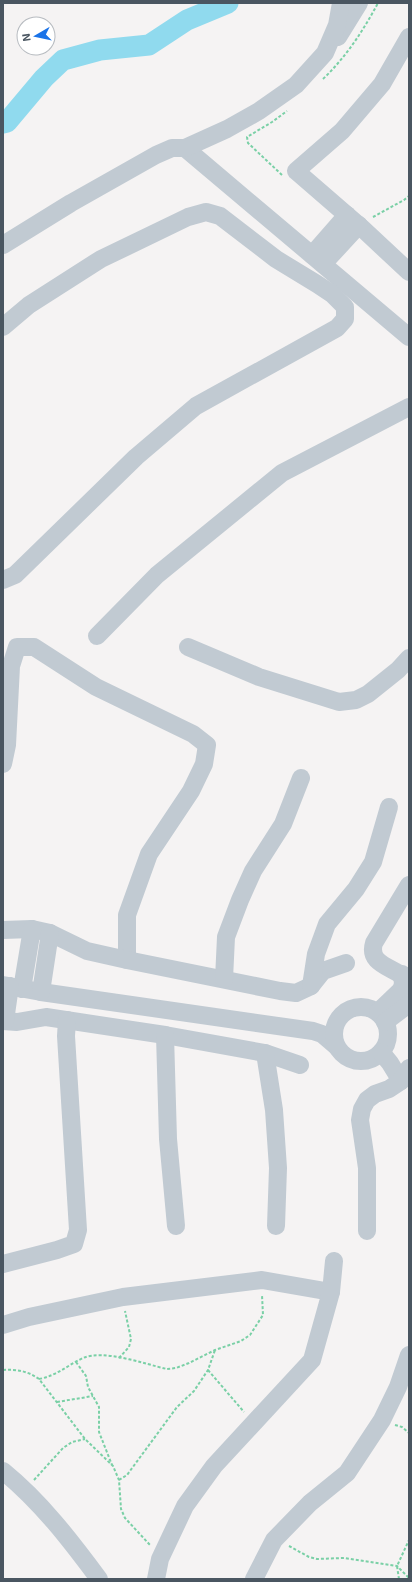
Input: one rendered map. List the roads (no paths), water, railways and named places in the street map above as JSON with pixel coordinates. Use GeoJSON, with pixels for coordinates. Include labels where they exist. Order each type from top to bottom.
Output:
{"type":"FeatureCollection","features":[{"type":"Feature","properties":{"kind":"street"},"geometry":{"type":"LineString","coordinates":[[325,54],[338,25],[341,3]]}},
{"type":"Feature","properties":{"kind":"street"},"geometry":{"type":"LineString","coordinates":[[3,245],[71,203],[156,155],[172,148],[185,148],[227,129],[259,111],[296,85],[325,54],[346,27],[360,3]]}},
{"type":"Feature","properties":{"kind":"street"},"geometry":{"type":"LineString","coordinates":[[409,37],[382,84],[347,125],[296,171],[357,223],[409,272]]}},
{"type":"Feature","properties":{"kind":"street"},"geometry":{"type":"LineString","coordinates":[[185,148],[409,337]]}},
{"type":"Feature","properties":{"kind":"street"},"geometry":{"type":"LineString","coordinates":[[3,327],[29,305],[101,258],[188,217],[206,212],[220,216],[269,254],[332,294],[345,307],[345,319],[336,328],[196,406],[136,457],[15,575],[3,580]]}},
{"type":"Feature","properties":{"kind":"street"},"geometry":{"type":"LineString","coordinates":[[317,260],[357,223]]}},
{"type":"Feature","properties":{"kind":"street"},"geometry":{"type":"LineString","coordinates":[[269,254],[286,233]]}},
{"type":"Feature","properties":{"kind":"street"},"geometry":{"type":"LineString","coordinates":[[97,636],[157,575],[282,473],[409,407]]}},
{"type":"Feature","properties":{"kind":"street"},"geometry":{"type":"LineString","coordinates":[[3,764],[7,745],[11,666],[17,647],[34,647],[96,687],[193,734],[207,745],[204,764],[191,791],[149,854],[127,915],[127,960]]}},
{"type":"Feature","properties":{"kind":"street"},"geometry":{"type":"LineString","coordinates":[[188,647],[259,677],[339,702],[356,700],[368,694],[398,670],[409,658]]}},
{"type":"Feature","properties":{"kind":"street"},"geometry":{"type":"LineString","coordinates":[[224,979],[226,938],[240,900],[253,871],[284,824],[301,778]]}},
{"type":"Feature","properties":{"kind":"street"},"geometry":{"type":"LineString","coordinates":[[311,986],[316,954],[327,924],[356,889],[372,862],[389,807]]}},
{"type":"Feature","properties":{"kind":"street"},"geometry":{"type":"LineString","coordinates":[[382,1017],[401,990],[406,978],[375,959],[372,953],[372,947],[409,885]]}},
{"type":"Feature","properties":{"kind":"street"},"geometry":{"type":"LineString","coordinates":[[3,930],[32,929],[50,932],[87,951],[296,993],[311,986],[324,971],[346,963]]}},
{"type":"Feature","properties":{"kind":"street"},"geometry":{"type":"LineString","coordinates":[[32,929],[12,987],[4,1021],[17,1022],[46,1016],[265,1053],[300,1066]]}},
{"type":"Feature","properties":{"kind":"street"},"geometry":{"type":"LineString","coordinates":[[41,992],[50,932]]}},
{"type":"Feature","properties":{"kind":"street"},"geometry":{"type":"LineString","coordinates":[[12,987],[313,1030],[322,1034],[345,1056],[357,1061],[370,1060],[381,1052],[386,1046],[388,1038],[388,1030],[382,1017],[369,1007],[359,1006],[345,1011],[338,1019],[326,1026],[313,1030]]}},
{"type":"Feature","properties":{"kind":"street"},"geometry":{"type":"LineString","coordinates":[[382,1017],[409,1004]]}},
{"type":"Feature","properties":{"kind":"street"},"geometry":{"type":"LineString","coordinates":[[336,1046],[333,1032],[338,1019]]}},
{"type":"Feature","properties":{"kind":"street"},"geometry":{"type":"LineString","coordinates":[[3,1264],[74,1244],[78,1230],[66,1036],[67,1020]]}},
{"type":"Feature","properties":{"kind":"street"},"geometry":{"type":"LineString","coordinates":[[165,1035],[168,1139],[176,1226]]}},
{"type":"Feature","properties":{"kind":"street"},"geometry":{"type":"LineString","coordinates":[[367,1231],[367,1168],[360,1120],[362,1109],[367,1100],[375,1094],[389,1088],[405,1074],[390,1063],[381,1052]]}},
{"type":"Feature","properties":{"kind":"street"},"geometry":{"type":"LineString","coordinates":[[265,1053],[276,1132],[278,1168],[276,1226]]}},
{"type":"Feature","properties":{"kind":"street"},"geometry":{"type":"LineString","coordinates":[[156,1579],[160,1559],[185,1506],[214,1466],[312,1360],[331,1292],[334,1261]]}},
{"type":"Feature","properties":{"kind":"street"},"geometry":{"type":"LineString","coordinates":[[3,1325],[29,1316],[123,1297],[262,1280],[331,1292]]}},
{"type":"Feature","properties":{"kind":"street"},"geometry":{"type":"LineString","coordinates":[[254,1579],[274,1540],[310,1503],[347,1473],[403,1389],[409,1355]]}},
{"type":"Feature","properties":{"kind":"street"},"geometry":{"type":"LineString","coordinates":[[3,1471],[25,1490],[70,1540],[99,1579]]}},
{"type":"Feature","properties":{"kind":"waterway"},"geometry":{"type":"LineString","coordinates":[[3,123],[7,122],[44,78],[63,60],[100,50],[149,45],[187,20],[228,3]]}}]}
